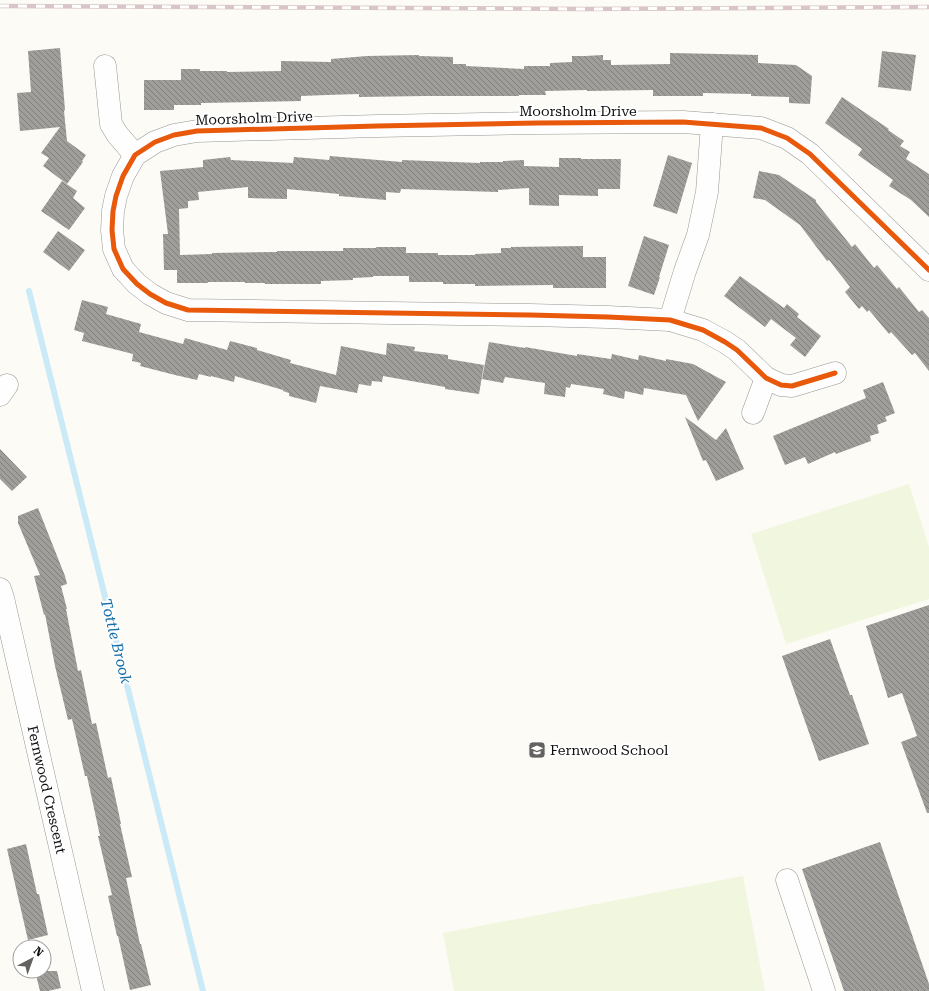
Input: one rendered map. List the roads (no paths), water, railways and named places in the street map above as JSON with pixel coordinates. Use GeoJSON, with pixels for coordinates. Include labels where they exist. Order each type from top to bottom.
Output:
{"type":"FeatureCollection","features":[{"type":"Feature","properties":{"kind":"street"},"geometry":{"type":"LineString","coordinates":[[105,66],[111,124],[117,134],[135,155]]}},
{"type":"Feature","properties":{"kind":"street","name":"Moorsholm Drive"},"geometry":{"type":"LineString","coordinates":[[835,373],[792,386],[781,385],[766,378],[737,350],[725,342],[703,330],[670,320],[530,315],[188,310],[175,307],[150,294],[123,269],[114,249],[112,230],[113,211],[123,176],[135,155],[155,142],[174,135],[197,131],[499,124],[683,122],[712,124],[761,128],[788,138],[810,154],[929,270]]}},
{"type":"Feature","properties":{"kind":"street"},"geometry":{"type":"LineString","coordinates":[[670,320],[685,271],[698,236],[707,192],[712,124]]}},
{"type":"Feature","properties":{"kind":"street"},"geometry":{"type":"LineString","coordinates":[[753,413],[766,378]]}},
{"type":"Feature","properties":{"kind":"street","name":"Fernwood Crescent"},"geometry":{"type":"LineString","coordinates":[[0,589],[93,991]]}},
{"type":"Feature","properties":{"kind":"street"},"geometry":{"type":"LineString","coordinates":[[787,880],[824,991]]}},
{"type":"Feature","properties":{"kind":"waterway","name":"Tottle Brook"},"geometry":{"type":"LineString","coordinates":[[29,291],[203,991]]}},
{"type":"Feature","properties":{"kind":"railway"},"geometry":{"type":"LineString","coordinates":[[0,6],[583,9],[929,7]]}},
{"type":"Feature","properties":{"kind":"place","name":"Fernwood School"},"geometry":{"type":"Point","coordinates":[537,750]}}]}
